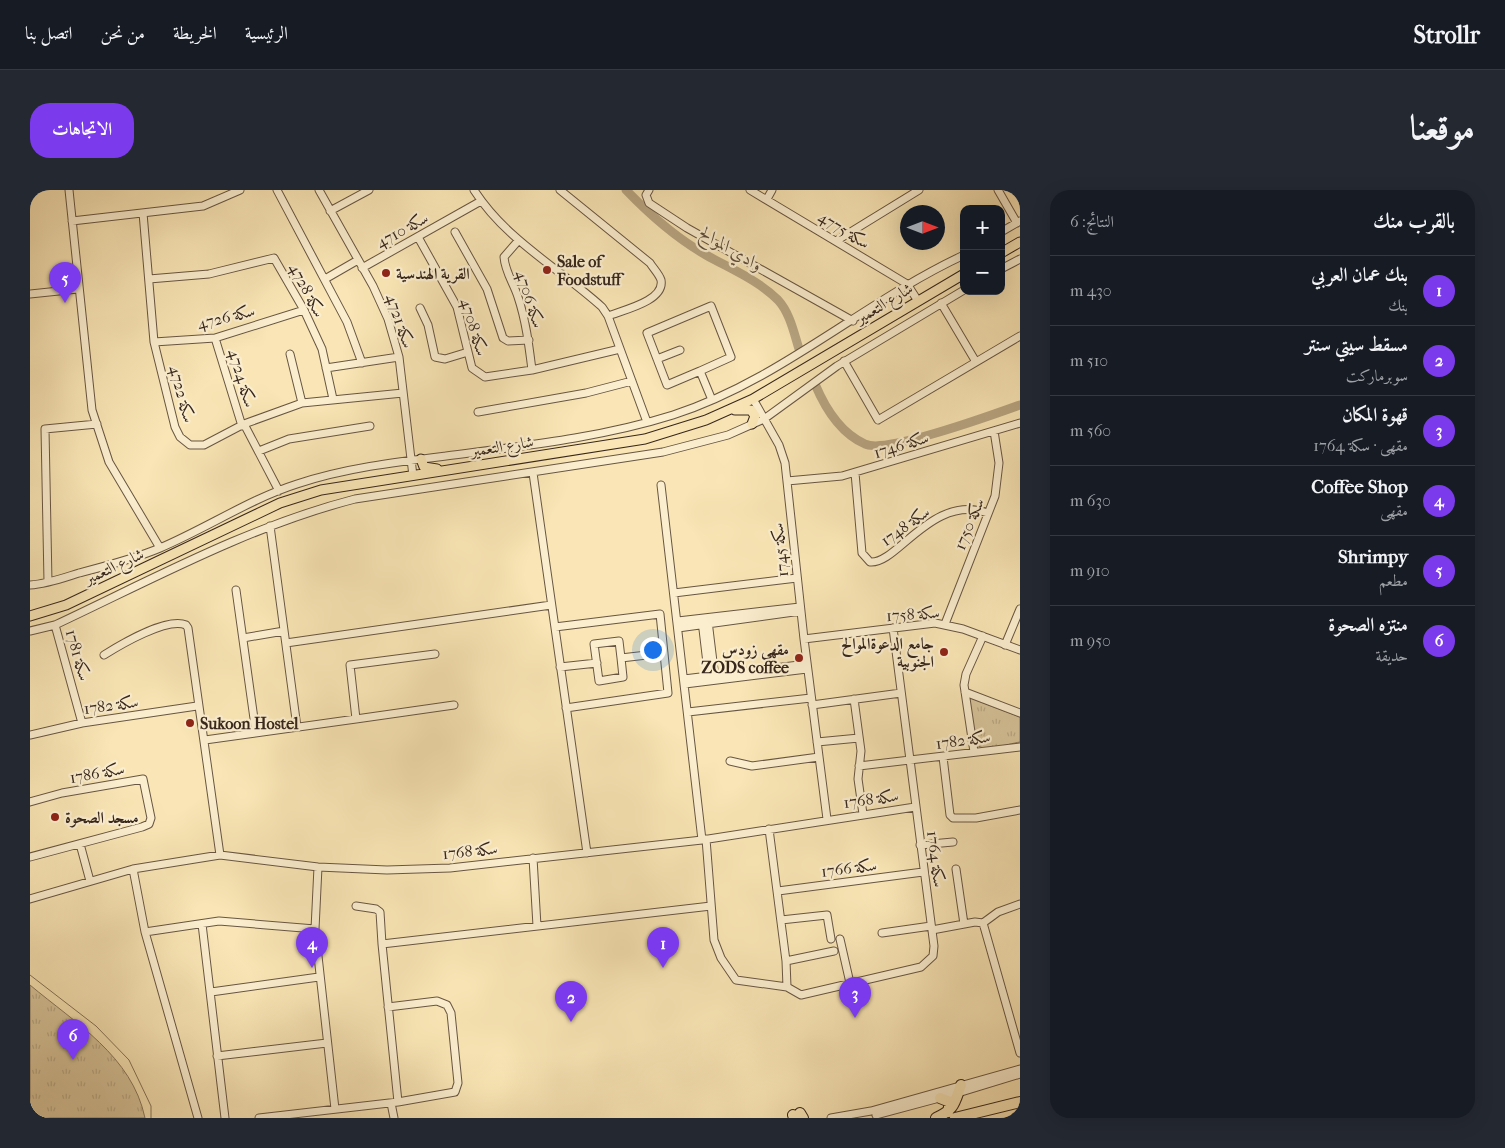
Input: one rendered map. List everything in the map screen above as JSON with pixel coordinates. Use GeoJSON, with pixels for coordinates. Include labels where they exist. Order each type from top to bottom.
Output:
{"type":"FeatureCollection","features":[{"type":"Feature","properties":{"kind":"highway"},"geometry":{"type":"LineString","coordinates":[[951,1115],[959,1089]]}},
{"type":"Feature","properties":{"kind":"highway"},"geometry":{"type":"LineString","coordinates":[[940,1098],[950,1102],[951,1115]]}},
{"type":"Feature","properties":{"kind":"highway"},"geometry":{"type":"LineString","coordinates":[[936,1118],[1020,1102]]}},
{"type":"Feature","properties":{"kind":"main road"},"geometry":{"type":"LineString","coordinates":[[1005,250],[1020,242]]}},
{"type":"Feature","properties":{"kind":"main road","name":"شارع التعمير"},"geometry":{"type":"LineString","coordinates":[[30,616],[66,605],[280,503],[320,490],[645,439],[706,420],[753,398],[960,276]]}},
{"type":"Feature","properties":{"kind":"main road"},"geometry":{"type":"LineString","coordinates":[[725,412],[751,410],[755,416],[752,424]]}},
{"type":"Feature","properties":{"kind":"main road"},"geometry":{"type":"LineString","coordinates":[[422,459],[424,467],[442,471]]}},
{"type":"Feature","properties":{"kind":"street"},"geometry":{"type":"LineString","coordinates":[[69,190],[92,410],[109,462],[160,548]]}},
{"type":"Feature","properties":{"kind":"street"},"geometry":{"type":"LineString","coordinates":[[72,221],[203,206],[240,190]]}},
{"type":"Feature","properties":{"kind":"street"},"geometry":{"type":"LineString","coordinates":[[277,190],[347,322],[362,363]]}},
{"type":"Feature","properties":{"kind":"street","name":"سكة 4721"},"geometry":{"type":"LineString","coordinates":[[319,190],[388,319],[399,357],[413,476]]}},
{"type":"Feature","properties":{"kind":"street"},"geometry":{"type":"LineString","coordinates":[[330,211],[369,190]]}},
{"type":"Feature","properties":{"kind":"street"},"geometry":{"type":"LineString","coordinates":[[474,190],[481,201],[518,240],[588,295],[608,316],[647,422]]}},
{"type":"Feature","properties":{"kind":"street"},"geometry":{"type":"LineString","coordinates":[[560,190],[650,263],[660,278],[661,287],[656,295],[646,302],[608,316]]}},
{"type":"Feature","properties":{"kind":"street"},"geometry":{"type":"LineString","coordinates":[[649,190],[646,195],[649,203],[688,228],[853,321]]}},
{"type":"Feature","properties":{"kind":"street","name":"سكة 4775"},"geometry":{"type":"LineString","coordinates":[[750,190],[907,284],[918,301]]}},
{"type":"Feature","properties":{"kind":"street"},"geometry":{"type":"LineString","coordinates":[[767,200],[772,190]]}},
{"type":"Feature","properties":{"kind":"street"},"geometry":{"type":"LineString","coordinates":[[836,241],[919,190]]}},
{"type":"Feature","properties":{"kind":"street"},"geometry":{"type":"LineString","coordinates":[[998,190],[1019,222],[1005,230]]}},
{"type":"Feature","properties":{"kind":"street","name":"سكة 4710"},"geometry":{"type":"LineString","coordinates":[[362,268],[481,201]]}},
{"type":"Feature","properties":{"kind":"street","name":"سكة 4722"},"geometry":{"type":"LineString","coordinates":[[143,213],[154,342],[175,427],[180,437],[190,444],[204,444],[243,425],[302,403],[403,393]]}},
{"type":"Feature","properties":{"kind":"street"},"geometry":{"type":"LineString","coordinates":[[455,232],[486,289],[502,338],[508,341],[529,340]]}},
{"type":"Feature","properties":{"kind":"street","name":"سكة 4708"},"geometry":{"type":"LineString","coordinates":[[418,237],[457,307],[472,368],[485,377],[532,370],[620,349]]}},
{"type":"Feature","properties":{"kind":"street","name":"سكة 4706"},"geometry":{"type":"LineString","coordinates":[[518,240],[504,257],[505,266],[518,297],[529,340],[532,370]]}},
{"type":"Feature","properties":{"kind":"street"},"geometry":{"type":"LineString","coordinates":[[30,585],[48,582],[160,548],[279,491],[308,480],[411,460],[544,443],[647,422],[712,400],[745,386],[853,321],[889,294],[960,257]]}},
{"type":"Feature","properties":{"kind":"street","name":"سكة 4728"},"geometry":{"type":"LineString","coordinates":[[149,279],[209,274],[274,258],[304,310],[322,349],[333,399]]}},
{"type":"Feature","properties":{"kind":"street"},"geometry":{"type":"LineString","coordinates":[[325,279],[358,260]]}},
{"type":"Feature","properties":{"kind":"street"},"geometry":{"type":"LineString","coordinates":[[1005,267],[1019,261]]}},
{"type":"Feature","properties":{"kind":"street"},"geometry":{"type":"LineString","coordinates":[[30,294],[78,289]]}},
{"type":"Feature","properties":{"kind":"street"},"geometry":{"type":"LineString","coordinates":[[30,631],[55,625],[298,514],[355,499],[663,452],[728,435],[764,419],[794,395],[844,361],[960,292]]}},
{"type":"Feature","properties":{"kind":"street"},"geometry":{"type":"LineString","coordinates":[[941,303],[976,362]]}},
{"type":"Feature","properties":{"kind":"street"},"geometry":{"type":"LineString","coordinates":[[711,306],[731,357],[700,371],[667,385],[647,333],[711,306]]}},
{"type":"Feature","properties":{"kind":"street"},"geometry":{"type":"LineString","coordinates":[[420,308],[428,325],[435,357],[446,359],[468,352]]}},
{"type":"Feature","properties":{"kind":"street","name":"سكة 4726"},"geometry":{"type":"LineString","coordinates":[[154,342],[215,338],[304,310]]}},
{"type":"Feature","properties":{"kind":"street"},"geometry":{"type":"LineString","coordinates":[[844,361],[878,420],[1020,336]]}},
{"type":"Feature","properties":{"kind":"street","name":"سكة 4724"},"geometry":{"type":"LineString","coordinates":[[215,338],[243,425],[259,451],[279,491]]}},
{"type":"Feature","properties":{"kind":"street"},"geometry":{"type":"LineString","coordinates":[[657,359],[680,350]]}},
{"type":"Feature","properties":{"kind":"street"},"geometry":{"type":"LineString","coordinates":[[290,354],[297,374],[302,403]]}},
{"type":"Feature","properties":{"kind":"street"},"geometry":{"type":"LineString","coordinates":[[326,368],[399,357]]}},
{"type":"Feature","properties":{"kind":"street"},"geometry":{"type":"LineString","coordinates":[[700,371],[712,400]]}},
{"type":"Feature","properties":{"kind":"street"},"geometry":{"type":"LineString","coordinates":[[478,412],[586,393],[632,381]]}},
{"type":"Feature","properties":{"kind":"street","name":"سكة 1745"},"geometry":{"type":"LineString","coordinates":[[753,398],[783,456],[800,609],[827,819]]}},
{"type":"Feature","properties":{"kind":"street","name":"سكة 1746"},"geometry":{"type":"LineString","coordinates":[[787,481],[855,473],[1020,423]]}},
{"type":"Feature","properties":{"kind":"street"},"geometry":{"type":"LineString","coordinates":[[48,582],[45,429],[97,424]]}},
{"type":"Feature","properties":{"kind":"street"},"geometry":{"type":"LineString","coordinates":[[259,451],[289,439],[370,426]]}},
{"type":"Feature","properties":{"kind":"street","name":"سكة 1750"},"geometry":{"type":"LineString","coordinates":[[945,624],[995,496],[999,474],[998,452],[994,431]]}},
{"type":"Feature","properties":{"kind":"street"},"geometry":{"type":"LineString","coordinates":[[533,473],[587,853]]}},
{"type":"Feature","properties":{"kind":"street","name":"سكة 1748"},"geometry":{"type":"LineString","coordinates":[[855,473],[862,553],[870,562],[879,561],[916,531],[943,515],[965,509],[988,513]]}},
{"type":"Feature","properties":{"kind":"street"},"geometry":{"type":"LineString","coordinates":[[661,485],[704,840],[714,940],[717,950],[736,980],[786,987],[786,961],[769,829]]}},
{"type":"Feature","properties":{"kind":"street"},"geometry":{"type":"LineString","coordinates":[[270,526],[297,727]]}},
{"type":"Feature","properties":{"kind":"street"},"geometry":{"type":"LineString","coordinates":[[674,593],[797,578]]}},
{"type":"Feature","properties":{"kind":"street"},"geometry":{"type":"LineString","coordinates":[[236,590],[256,733]]}},
{"type":"Feature","properties":{"kind":"street"},"geometry":{"type":"LineString","coordinates":[[286,643],[552,605]]}},
{"type":"Feature","properties":{"kind":"street"},"geometry":{"type":"LineString","coordinates":[[678,624],[800,609]]}},
{"type":"Feature","properties":{"kind":"street"},"geometry":{"type":"LineString","coordinates":[[1005,645],[1020,609]]}},
{"type":"Feature","properties":{"kind":"street"},"geometry":{"type":"LineString","coordinates":[[555,628],[660,614],[668,692],[566,708]]}},
{"type":"Feature","properties":{"kind":"street"},"geometry":{"type":"LineString","coordinates":[[705,621],[712,678]]}},
{"type":"Feature","properties":{"kind":"street"},"geometry":{"type":"LineString","coordinates":[[104,656],[154,630],[176,623],[186,625],[205,740],[220,855]]}},
{"type":"Feature","properties":{"kind":"street","name":"سكة 1758"},"geometry":{"type":"LineString","coordinates":[[804,639],[935,623],[945,624],[983,636],[1020,650]]}},
{"type":"Feature","properties":{"kind":"street","name":"سكة 1781"},"geometry":{"type":"LineString","coordinates":[[55,625],[82,723]]}},
{"type":"Feature","properties":{"kind":"street","name":"سكة 1764"},"geometry":{"type":"LineString","coordinates":[[786,987],[801,995],[927,964],[934,950],[893,628]]}},
{"type":"Feature","properties":{"kind":"street"},"geometry":{"type":"LineString","coordinates":[[243,638],[284,631]]}},
{"type":"Feature","properties":{"kind":"street"},"geometry":{"type":"LineString","coordinates":[[974,752],[965,692],[966,674],[983,636]]}},
{"type":"Feature","properties":{"kind":"street"},"geometry":{"type":"LineString","coordinates":[[619,641],[621,658],[623,676],[599,681],[594,644],[619,641]]}},
{"type":"Feature","properties":{"kind":"street"},"geometry":{"type":"LineString","coordinates":[[621,658],[664,653]]}},
{"type":"Feature","properties":{"kind":"street"},"geometry":{"type":"LineString","coordinates":[[356,719],[350,665],[435,654]]}},
{"type":"Feature","properties":{"kind":"street"},"geometry":{"type":"LineString","coordinates":[[560,667],[597,663]]}},
{"type":"Feature","properties":{"kind":"street"},"geometry":{"type":"LineString","coordinates":[[685,682],[807,666]]}},
{"type":"Feature","properties":{"kind":"street"},"geometry":{"type":"LineString","coordinates":[[965,692],[1020,714]]}},
{"type":"Feature","properties":{"kind":"street"},"geometry":{"type":"LineString","coordinates":[[688,712],[854,700],[901,693]]}},
{"type":"Feature","properties":{"kind":"street"},"geometry":{"type":"LineString","coordinates":[[854,700],[861,751],[859,766],[863,814]]}},
{"type":"Feature","properties":{"kind":"street","name":"سكة 1782"},"geometry":{"type":"LineString","coordinates":[[30,734],[82,723],[198,706]]}},
{"type":"Feature","properties":{"kind":"street"},"geometry":{"type":"LineString","coordinates":[[205,740],[454,706]]}},
{"type":"Feature","properties":{"kind":"street"},"geometry":{"type":"LineString","coordinates":[[817,742],[859,738]]}},
{"type":"Feature","properties":{"kind":"street","name":"سكة 1782"},"geometry":{"type":"LineString","coordinates":[[859,766],[1020,747]]}},
{"type":"Feature","properties":{"kind":"street"},"geometry":{"type":"LineString","coordinates":[[943,756],[950,815],[958,819],[1020,810]]}},
{"type":"Feature","properties":{"kind":"street"},"geometry":{"type":"LineString","coordinates":[[730,761],[752,766],[819,757]]}},
{"type":"Feature","properties":{"kind":"street","name":"سكة 1786"},"geometry":{"type":"LineString","coordinates":[[30,802],[143,778],[150,813],[149,824],[142,827],[30,857]]}},
{"type":"Feature","properties":{"kind":"street","name":"سكة 1768"},"geometry":{"type":"LineString","coordinates":[[30,899],[133,870],[220,855],[318,867],[387,870],[450,868],[704,840],[827,819],[915,807]]}},
{"type":"Feature","properties":{"kind":"street"},"geometry":{"type":"LineString","coordinates":[[920,845],[953,842]]}},
{"type":"Feature","properties":{"kind":"street"},"geometry":{"type":"LineString","coordinates":[[80,844],[90,881]]}},
{"type":"Feature","properties":{"kind":"street"},"geometry":{"type":"LineString","coordinates":[[533,858],[537,926]]}},
{"type":"Feature","properties":{"kind":"street"},"geometry":{"type":"LineString","coordinates":[[318,867],[314,929],[335,1109]]}},
{"type":"Feature","properties":{"kind":"street"},"geometry":{"type":"LineString","coordinates":[[956,869],[964,924]]}},
{"type":"Feature","properties":{"kind":"street"},"geometry":{"type":"LineString","coordinates":[[133,870],[146,932],[198,1118]]}},
{"type":"Feature","properties":{"kind":"street","name":"سكة 1766"},"geometry":{"type":"LineString","coordinates":[[778,891],[923,872]]}},
{"type":"Feature","properties":{"kind":"street"},"geometry":{"type":"LineString","coordinates":[[882,932],[983,923],[998,912],[1020,904]]}},
{"type":"Feature","properties":{"kind":"street"},"geometry":{"type":"LineString","coordinates":[[356,906],[376,909],[380,912],[395,1103],[394,1118]]}},
{"type":"Feature","properties":{"kind":"street"},"geometry":{"type":"LineString","coordinates":[[382,944],[711,906]]}},
{"type":"Feature","properties":{"kind":"street"},"geometry":{"type":"LineString","coordinates":[[781,920],[827,915],[831,939]]}},
{"type":"Feature","properties":{"kind":"street"},"geometry":{"type":"LineString","coordinates":[[146,932],[236,921],[314,929]]}},
{"type":"Feature","properties":{"kind":"street"},"geometry":{"type":"LineString","coordinates":[[983,923],[1020,1053]]}},
{"type":"Feature","properties":{"kind":"street"},"geometry":{"type":"LineString","coordinates":[[202,924],[224,1118]]}},
{"type":"Feature","properties":{"kind":"street"},"geometry":{"type":"LineString","coordinates":[[840,939],[850,983]]}},
{"type":"Feature","properties":{"kind":"street"},"geometry":{"type":"LineString","coordinates":[[786,961],[834,951]]}},
{"type":"Feature","properties":{"kind":"street"},"geometry":{"type":"LineString","coordinates":[[211,992],[319,977]]}},
{"type":"Feature","properties":{"kind":"street"},"geometry":{"type":"LineString","coordinates":[[258,1118],[318,1115],[335,1109],[395,1103],[453,1094],[458,1086],[451,1013],[447,1005],[437,1001],[388,1007]]}},
{"type":"Feature","properties":{"kind":"street"},"geometry":{"type":"LineString","coordinates":[[217,1056],[327,1043]]}},
{"type":"Feature","properties":{"kind":"street"},"geometry":{"type":"LineString","coordinates":[[864,1118],[940,1098],[959,1089],[1020,1068]]}},
{"type":"Feature","properties":{"kind":"street"},"geometry":{"type":"LineString","coordinates":[[831,1118],[871,1111],[1020,1074]]}},
{"type":"Feature","properties":{"kind":"green space"},"geometry":{"type":"Polygon","coordinates":[[[968,697],[1020,717],[1020,742],[990,748],[984,748],[974,743],[968,697]]]}},
{"type":"Feature","properties":{"kind":"green space"},"geometry":{"type":"Polygon","coordinates":[[[30,985],[83,1027],[115,1059],[128,1076],[138,1096],[145,1118],[30,1118],[30,985]]]}},
{"type":"Feature","properties":{"kind":"waterway","name":"وادي الموالح"},"geometry":{"type":"LineString","coordinates":[[626,190],[674,234],[706,255],[753,281],[778,300],[789,317],[799,349]]}},
{"type":"Feature","properties":{"kind":"waterway","name":"وادي الموالح"},"geometry":{"type":"LineString","coordinates":[[815,384],[829,411],[841,427],[865,444],[876,446],[941,432],[1020,405]]}},
{"type":"Feature","properties":{"kind":"waterway"},"geometry":{"type":"LineString","coordinates":[[30,975],[96,1026],[129,1060],[151,1106],[151,1118]]}},
{"type":"Feature","properties":{"kind":"place","name":"Sale of Foodstuff"},"geometry":{"type":"Point","coordinates":[547,270]}},
{"type":"Feature","properties":{"kind":"place","name":"القرية الهندسية"},"geometry":{"type":"Point","coordinates":[386,273]}},
{"type":"Feature","properties":{"kind":"place","name":"Shrimpy"},"geometry":{"type":"Point","coordinates":[65,303]}},
{"type":"Feature","properties":{"kind":"place","name":"جامع الدعوةالموالح الجنوبية"},"geometry":{"type":"Point","coordinates":[944,652]}},
{"type":"Feature","properties":{"kind":"place","name":"مقهى زودس ZODS coffee"},"geometry":{"type":"Point","coordinates":[799,658]}},
{"type":"Feature","properties":{"kind":"place","name":"Sukoon Hostel"},"geometry":{"type":"Point","coordinates":[190,723]}},
{"type":"Feature","properties":{"kind":"place","name":"مسجد الصحوة"},"geometry":{"type":"Point","coordinates":[55,817]}},
{"type":"Feature","properties":{"kind":"place","name":"Coffee Shop"},"geometry":{"type":"Point","coordinates":[312,968]}},
{"type":"Feature","properties":{"kind":"place","name":"بنك عمان العربي"},"geometry":{"type":"Point","coordinates":[663,968]}},
{"type":"Feature","properties":{"kind":"place","name":"قهوة المكان"},"geometry":{"type":"Point","coordinates":[855,1018]}},
{"type":"Feature","properties":{"kind":"place","name":"مسقط سيتي سنتر"},"geometry":{"type":"Point","coordinates":[571,1022]}},
{"type":"Feature","properties":{"kind":"place","name":"منتزه الصحوة"},"geometry":{"type":"Point","coordinates":[73,1060]}}]}
